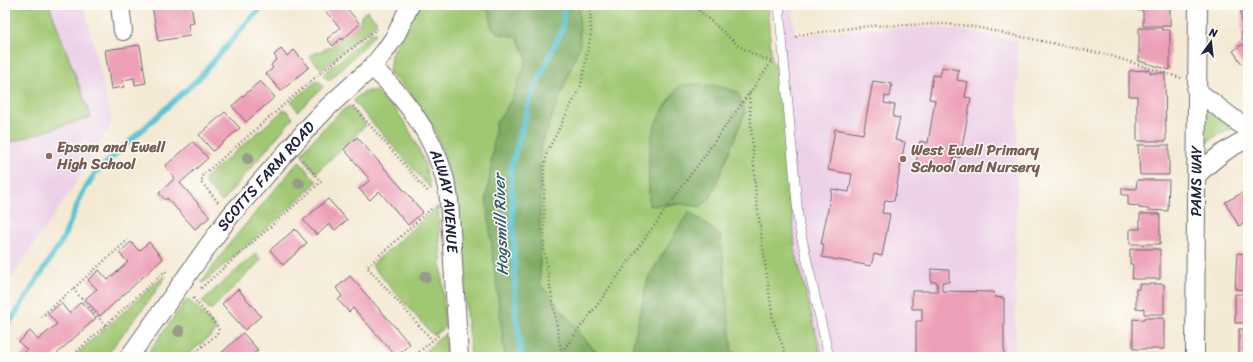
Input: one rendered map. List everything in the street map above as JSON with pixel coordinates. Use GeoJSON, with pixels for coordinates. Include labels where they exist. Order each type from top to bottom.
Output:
{"type":"FeatureCollection","features":[{"type":"Feature","properties":{"kind":"street"},"geometry":{"type":"LineString","coordinates":[[120,5],[123,31]]}},
{"type":"Feature","properties":{"kind":"street","name":"SCOTTS FARM ROAD"},"geometry":{"type":"LineString","coordinates":[[129,357],[186,290],[230,216],[328,107],[372,67],[392,42],[410,5]]}},
{"type":"Feature","properties":{"kind":"street","name":"PAMS WAY"},"geometry":{"type":"LineString","coordinates":[[1195,357],[1197,175],[1196,86],[1198,5]]}},
{"type":"Feature","properties":{"kind":"street","name":"ALWAY AVENUE"},"geometry":{"type":"LineString","coordinates":[[372,67],[382,76],[418,119],[438,155],[446,182],[444,202],[458,330],[459,357]]}},
{"type":"Feature","properties":{"kind":"street"},"geometry":{"type":"LineString","coordinates":[[1196,86],[1248,130]]}},
{"type":"Feature","properties":{"kind":"street"},"geometry":{"type":"LineString","coordinates":[[1197,175],[1216,157],[1237,143],[1248,139]]}},
{"type":"Feature","properties":{"kind":"lane"},"geometry":{"type":"LineString","coordinates":[[779,5],[800,226],[829,357]]}},
{"type":"Feature","properties":{"kind":"path"},"geometry":{"type":"LineString","coordinates":[[562,357],[544,250],[544,168],[549,147],[581,86],[591,33],[590,5]]}},
{"type":"Feature","properties":{"kind":"path"},"geometry":{"type":"LineString","coordinates":[[693,5],[740,46],[755,55],[772,62]]}},
{"type":"Feature","properties":{"kind":"path"},"geometry":{"type":"LineString","coordinates":[[562,352],[772,62],[783,54],[798,35],[868,26],[952,24],[970,26],[1108,55],[1196,86]]}},
{"type":"Feature","properties":{"kind":"path"},"geometry":{"type":"LineString","coordinates":[[230,216],[202,184],[202,176],[318,75],[378,29]]}},
{"type":"Feature","properties":{"kind":"path"},"geometry":{"type":"LineString","coordinates":[[771,55],[772,62]]}},
{"type":"Feature","properties":{"kind":"path"},"geometry":{"type":"LineString","coordinates":[[749,93],[756,197],[773,320],[787,357]]}},
{"type":"Feature","properties":{"kind":"path"},"geometry":{"type":"LineString","coordinates":[[352,104],[444,202],[435,205],[367,267],[432,340]]}},
{"type":"Feature","properties":{"kind":"path"},"geometry":{"type":"LineString","coordinates":[[186,290],[321,182],[291,148]]}},
{"type":"Feature","properties":{"kind":"path"},"geometry":{"type":"LineString","coordinates":[[42,317],[128,240]]}},
{"type":"Feature","properties":{"kind":"path"},"geometry":{"type":"LineString","coordinates":[[71,357],[165,271],[186,290],[219,330],[216,335],[190,357]]}},
{"type":"Feature","properties":{"kind":"path"},"geometry":{"type":"LineString","coordinates":[[73,289],[106,326]]}},
{"type":"Feature","properties":{"kind":"path"},"geometry":{"type":"LineString","coordinates":[[413,357],[446,330],[458,330]]}},
{"type":"Feature","properties":{"kind":"shaded area","name":"Epsom and Ewell High School"},"geometry":{"type":"Polygon","coordinates":[[[5,5],[84,5],[112,122],[72,189],[5,287],[5,5]]]}},
{"type":"Feature","properties":{"kind":"shaded area","name":"West Ewell Primary School and Nursery"},"geometry":{"type":"Polygon","coordinates":[[[776,5],[792,5],[795,36],[852,30],[925,27],[953,29],[1018,41],[1015,357],[822,357],[795,250],[776,5]]]}},
{"type":"Feature","properties":{"kind":"green space"},"geometry":{"type":"Polygon","coordinates":[[[5,5],[49,5],[91,117],[5,144],[5,5]]]}},
{"type":"Feature","properties":{"kind":"green space"},"geometry":{"type":"Polygon","coordinates":[[[418,5],[767,5],[772,62],[781,68],[795,250],[822,357],[471,357],[451,176],[432,124],[406,90],[389,73],[391,55],[418,5]]]}},
{"type":"Feature","properties":{"kind":"green space"},"geometry":{"type":"Polygon","coordinates":[[[481,5],[579,5],[580,44],[540,149],[540,284],[594,350],[604,357],[505,357],[486,197],[496,122],[501,117],[510,102],[527,59],[517,37],[499,34],[491,27],[490,13],[481,5]]]}},
{"type":"Feature","properties":{"kind":"green space"},"geometry":{"type":"Polygon","coordinates":[[[367,11],[376,20],[376,24],[322,70],[309,56],[333,46],[360,24],[361,16],[367,11]]]}},
{"type":"Feature","properties":{"kind":"green space"},"geometry":{"type":"Polygon","coordinates":[[[372,32],[375,32],[375,34],[363,48],[329,81],[323,75],[372,32]]]}},
{"type":"Feature","properties":{"kind":"green space"},"geometry":{"type":"Polygon","coordinates":[[[318,80],[323,87],[298,111],[291,102],[318,80]]]}},
{"type":"Feature","properties":{"kind":"green space"},"geometry":{"type":"Polygon","coordinates":[[[700,84],[717,86],[738,92],[745,113],[711,197],[700,207],[681,204],[649,206],[650,143],[656,122],[680,85],[700,84]]]}},
{"type":"Feature","properties":{"kind":"green space"},"geometry":{"type":"Polygon","coordinates":[[[368,91],[377,92],[387,100],[407,126],[422,156],[431,189],[354,102],[356,98],[368,91]]]}},
{"type":"Feature","properties":{"kind":"green space"},"geometry":{"type":"Polygon","coordinates":[[[350,106],[366,125],[316,173],[302,154],[317,135],[332,120],[350,106]]]}},
{"type":"Feature","properties":{"kind":"green space"},"geometry":{"type":"Polygon","coordinates":[[[1203,106],[1232,129],[1216,136],[1204,145],[1203,106]]]}},
{"type":"Feature","properties":{"kind":"green space"},"geometry":{"type":"Polygon","coordinates":[[[285,109],[293,118],[222,202],[205,183],[206,177],[285,109]]]}},
{"type":"Feature","properties":{"kind":"green space"},"geometry":{"type":"Polygon","coordinates":[[[299,161],[317,182],[281,216],[203,283],[202,282],[229,244],[299,161]]]}},
{"type":"Feature","properties":{"kind":"green space"},"geometry":{"type":"Polygon","coordinates":[[[438,206],[445,327],[434,335],[372,266],[438,206]]]}},
{"type":"Feature","properties":{"kind":"green space"},"geometry":{"type":"Polygon","coordinates":[[[689,211],[721,236],[732,352],[775,357],[630,357],[648,278],[689,211]]]}},
{"type":"Feature","properties":{"kind":"green space"},"geometry":{"type":"Polygon","coordinates":[[[256,253],[261,260],[212,309],[208,308],[202,301],[256,253]]]}},
{"type":"Feature","properties":{"kind":"green space"},"geometry":{"type":"Polygon","coordinates":[[[164,276],[165,278],[142,310],[105,357],[73,357],[164,276]]]}},
{"type":"Feature","properties":{"kind":"green space"},"geometry":{"type":"Polygon","coordinates":[[[187,299],[200,310],[216,328],[215,332],[185,357],[145,357],[187,299]]]}},
{"type":"Feature","properties":{"kind":"green space"},"geometry":{"type":"Polygon","coordinates":[[[445,335],[447,357],[418,357],[440,338],[445,335]]]}},
{"type":"Feature","properties":{"kind":"building"},"geometry":{"type":"Polygon","coordinates":[[[152,5],[191,5],[194,23],[188,24],[190,36],[158,41],[152,5]]]}},
{"type":"Feature","properties":{"kind":"building"},"geometry":{"type":"Polygon","coordinates":[[[320,5],[344,5],[360,24],[333,46],[327,39],[340,28],[320,5]]]}},
{"type":"Feature","properties":{"kind":"building"},"geometry":{"type":"Polygon","coordinates":[[[1137,5],[1170,5],[1170,26],[1143,26],[1143,11],[1137,10],[1137,5]]]}},
{"type":"Feature","properties":{"kind":"building"},"geometry":{"type":"Polygon","coordinates":[[[1241,11],[1248,11],[1248,40],[1242,40],[1241,11]]]}},
{"type":"Feature","properties":{"kind":"building"},"geometry":{"type":"Polygon","coordinates":[[[1139,28],[1162,28],[1162,30],[1170,30],[1170,70],[1139,61],[1139,28]]]}},
{"type":"Feature","properties":{"kind":"building"},"geometry":{"type":"Polygon","coordinates":[[[140,45],[146,83],[135,85],[134,78],[123,80],[124,87],[111,89],[105,50],[140,45]]]}},
{"type":"Feature","properties":{"kind":"building"},"geometry":{"type":"Polygon","coordinates":[[[1241,45],[1248,45],[1248,67],[1244,62],[1242,64],[1233,51],[1241,45]]]}},
{"type":"Feature","properties":{"kind":"building"},"geometry":{"type":"Polygon","coordinates":[[[281,49],[287,56],[294,50],[309,67],[281,91],[266,74],[273,68],[271,65],[277,59],[274,55],[281,49]]]}},
{"type":"Feature","properties":{"kind":"building"},"geometry":{"type":"Polygon","coordinates":[[[942,67],[959,70],[957,80],[968,82],[965,97],[971,98],[960,158],[954,156],[951,171],[932,168],[931,172],[915,170],[920,141],[928,143],[935,100],[929,99],[933,75],[940,76],[942,67]]]}},
{"type":"Feature","properties":{"kind":"building"},"geometry":{"type":"Polygon","coordinates":[[[1150,70],[1150,73],[1165,73],[1166,141],[1137,141],[1137,96],[1129,96],[1129,71],[1150,70]]]}},
{"type":"Feature","properties":{"kind":"building"},"geometry":{"type":"Polygon","coordinates":[[[260,81],[275,97],[246,122],[232,106],[260,81]]]}},
{"type":"Feature","properties":{"kind":"building"},"geometry":{"type":"Polygon","coordinates":[[[873,81],[892,84],[890,97],[885,96],[884,103],[895,105],[893,117],[900,118],[895,140],[905,142],[894,201],[885,200],[882,213],[890,214],[882,256],[874,254],[871,266],[822,257],[824,244],[821,244],[832,189],[849,192],[852,174],[828,170],[835,129],[863,134],[873,81]]]}},
{"type":"Feature","properties":{"kind":"building"},"geometry":{"type":"Polygon","coordinates":[[[225,112],[240,128],[213,151],[199,135],[225,112]]]}},
{"type":"Feature","properties":{"kind":"building"},"geometry":{"type":"Polygon","coordinates":[[[357,137],[423,212],[408,225],[379,191],[370,200],[359,189],[370,180],[344,149],[357,137]]]}},
{"type":"Feature","properties":{"kind":"building"},"geometry":{"type":"Polygon","coordinates":[[[193,142],[208,158],[180,183],[210,217],[195,229],[167,198],[165,200],[159,193],[175,178],[165,166],[193,142]]]}},
{"type":"Feature","properties":{"kind":"building"},"geometry":{"type":"Polygon","coordinates":[[[1138,145],[1169,145],[1169,175],[1140,175],[1138,145]]]}},
{"type":"Feature","properties":{"kind":"building"},"geometry":{"type":"Polygon","coordinates":[[[1137,180],[1169,180],[1168,211],[1148,210],[1139,208],[1139,206],[1128,205],[1128,195],[1122,195],[1122,188],[1136,189],[1137,180]]]}},
{"type":"Feature","properties":{"kind":"building"},"geometry":{"type":"Polygon","coordinates":[[[1248,190],[1248,221],[1239,226],[1225,202],[1248,190]]]}},
{"type":"Feature","properties":{"kind":"building"},"geometry":{"type":"Polygon","coordinates":[[[328,199],[347,220],[335,230],[329,224],[317,235],[303,220],[328,199]]]}},
{"type":"Feature","properties":{"kind":"building"},"geometry":{"type":"Polygon","coordinates":[[[1140,214],[1160,214],[1160,244],[1130,244],[1130,229],[1140,229],[1140,214]]]}},
{"type":"Feature","properties":{"kind":"building"},"geometry":{"type":"Polygon","coordinates":[[[295,229],[307,243],[283,265],[270,250],[295,229]]]}},
{"type":"Feature","properties":{"kind":"building"},"geometry":{"type":"Polygon","coordinates":[[[131,242],[139,251],[149,242],[163,259],[100,316],[85,299],[97,289],[88,280],[99,270],[108,280],[128,262],[119,253],[131,242]]]}},
{"type":"Feature","properties":{"kind":"building"},"geometry":{"type":"Polygon","coordinates":[[[1130,249],[1160,249],[1160,279],[1132,279],[1133,264],[1130,264],[1130,249]]]}},
{"type":"Feature","properties":{"kind":"building"},"geometry":{"type":"Polygon","coordinates":[[[1237,253],[1248,254],[1248,290],[1235,289],[1237,253]]]}},
{"type":"Feature","properties":{"kind":"building"},"geometry":{"type":"Polygon","coordinates":[[[931,269],[949,270],[949,282],[942,282],[942,291],[994,292],[995,297],[1004,298],[1004,357],[916,357],[916,321],[922,321],[922,309],[912,309],[912,291],[937,291],[937,282],[931,282],[931,269]]]}},
{"type":"Feature","properties":{"kind":"building"},"geometry":{"type":"Polygon","coordinates":[[[350,276],[410,344],[396,356],[353,308],[349,312],[338,300],[342,296],[336,288],[350,276]]]}},
{"type":"Feature","properties":{"kind":"building"},"geometry":{"type":"Polygon","coordinates":[[[1139,284],[1164,284],[1164,314],[1144,314],[1144,309],[1136,308],[1136,289],[1139,289],[1139,284]]]}},
{"type":"Feature","properties":{"kind":"building"},"geometry":{"type":"Polygon","coordinates":[[[238,289],[261,316],[245,330],[222,304],[238,289]]]}},
{"type":"Feature","properties":{"kind":"building"},"geometry":{"type":"Polygon","coordinates":[[[1235,294],[1248,294],[1248,323],[1235,323],[1235,294]]]}},
{"type":"Feature","properties":{"kind":"building"},"geometry":{"type":"Polygon","coordinates":[[[81,302],[96,318],[53,357],[20,357],[27,350],[19,342],[30,331],[38,340],[57,324],[48,314],[61,303],[69,313],[81,302]]]}},
{"type":"Feature","properties":{"kind":"building"},"geometry":{"type":"Polygon","coordinates":[[[1144,318],[1164,318],[1164,349],[1133,349],[1133,319],[1144,320],[1144,318]]]}},
{"type":"Feature","properties":{"kind":"building"},"geometry":{"type":"Polygon","coordinates":[[[1239,329],[1248,329],[1248,357],[1239,357],[1239,329]]]}},
{"type":"Feature","properties":{"kind":"building"},"geometry":{"type":"Polygon","coordinates":[[[243,333],[258,350],[250,357],[217,357],[243,333]]]}},
{"type":"Feature","properties":{"kind":"building"},"geometry":{"type":"Polygon","coordinates":[[[1127,354],[1160,354],[1160,357],[1127,357],[1127,354]]]}},
{"type":"Feature","properties":{"kind":"waterway"},"geometry":{"type":"LineString","coordinates":[[5,327],[10,322],[63,239],[81,196],[95,173],[199,78],[250,19],[265,5]]}},
{"type":"Feature","properties":{"kind":"waterway","name":"Hogsmill River"},"geometry":{"type":"LineString","coordinates":[[522,357],[516,315],[511,167],[531,97],[563,27],[563,5]]}},
{"type":"Feature","properties":{"kind":"place","name":"Epsom and Ewell High School"},"geometry":{"type":"Point","coordinates":[49,156]}},
{"type":"Feature","properties":{"kind":"place","name":"West Ewell Primary School and Nursery"},"geometry":{"type":"Point","coordinates":[903,159]}}]}
